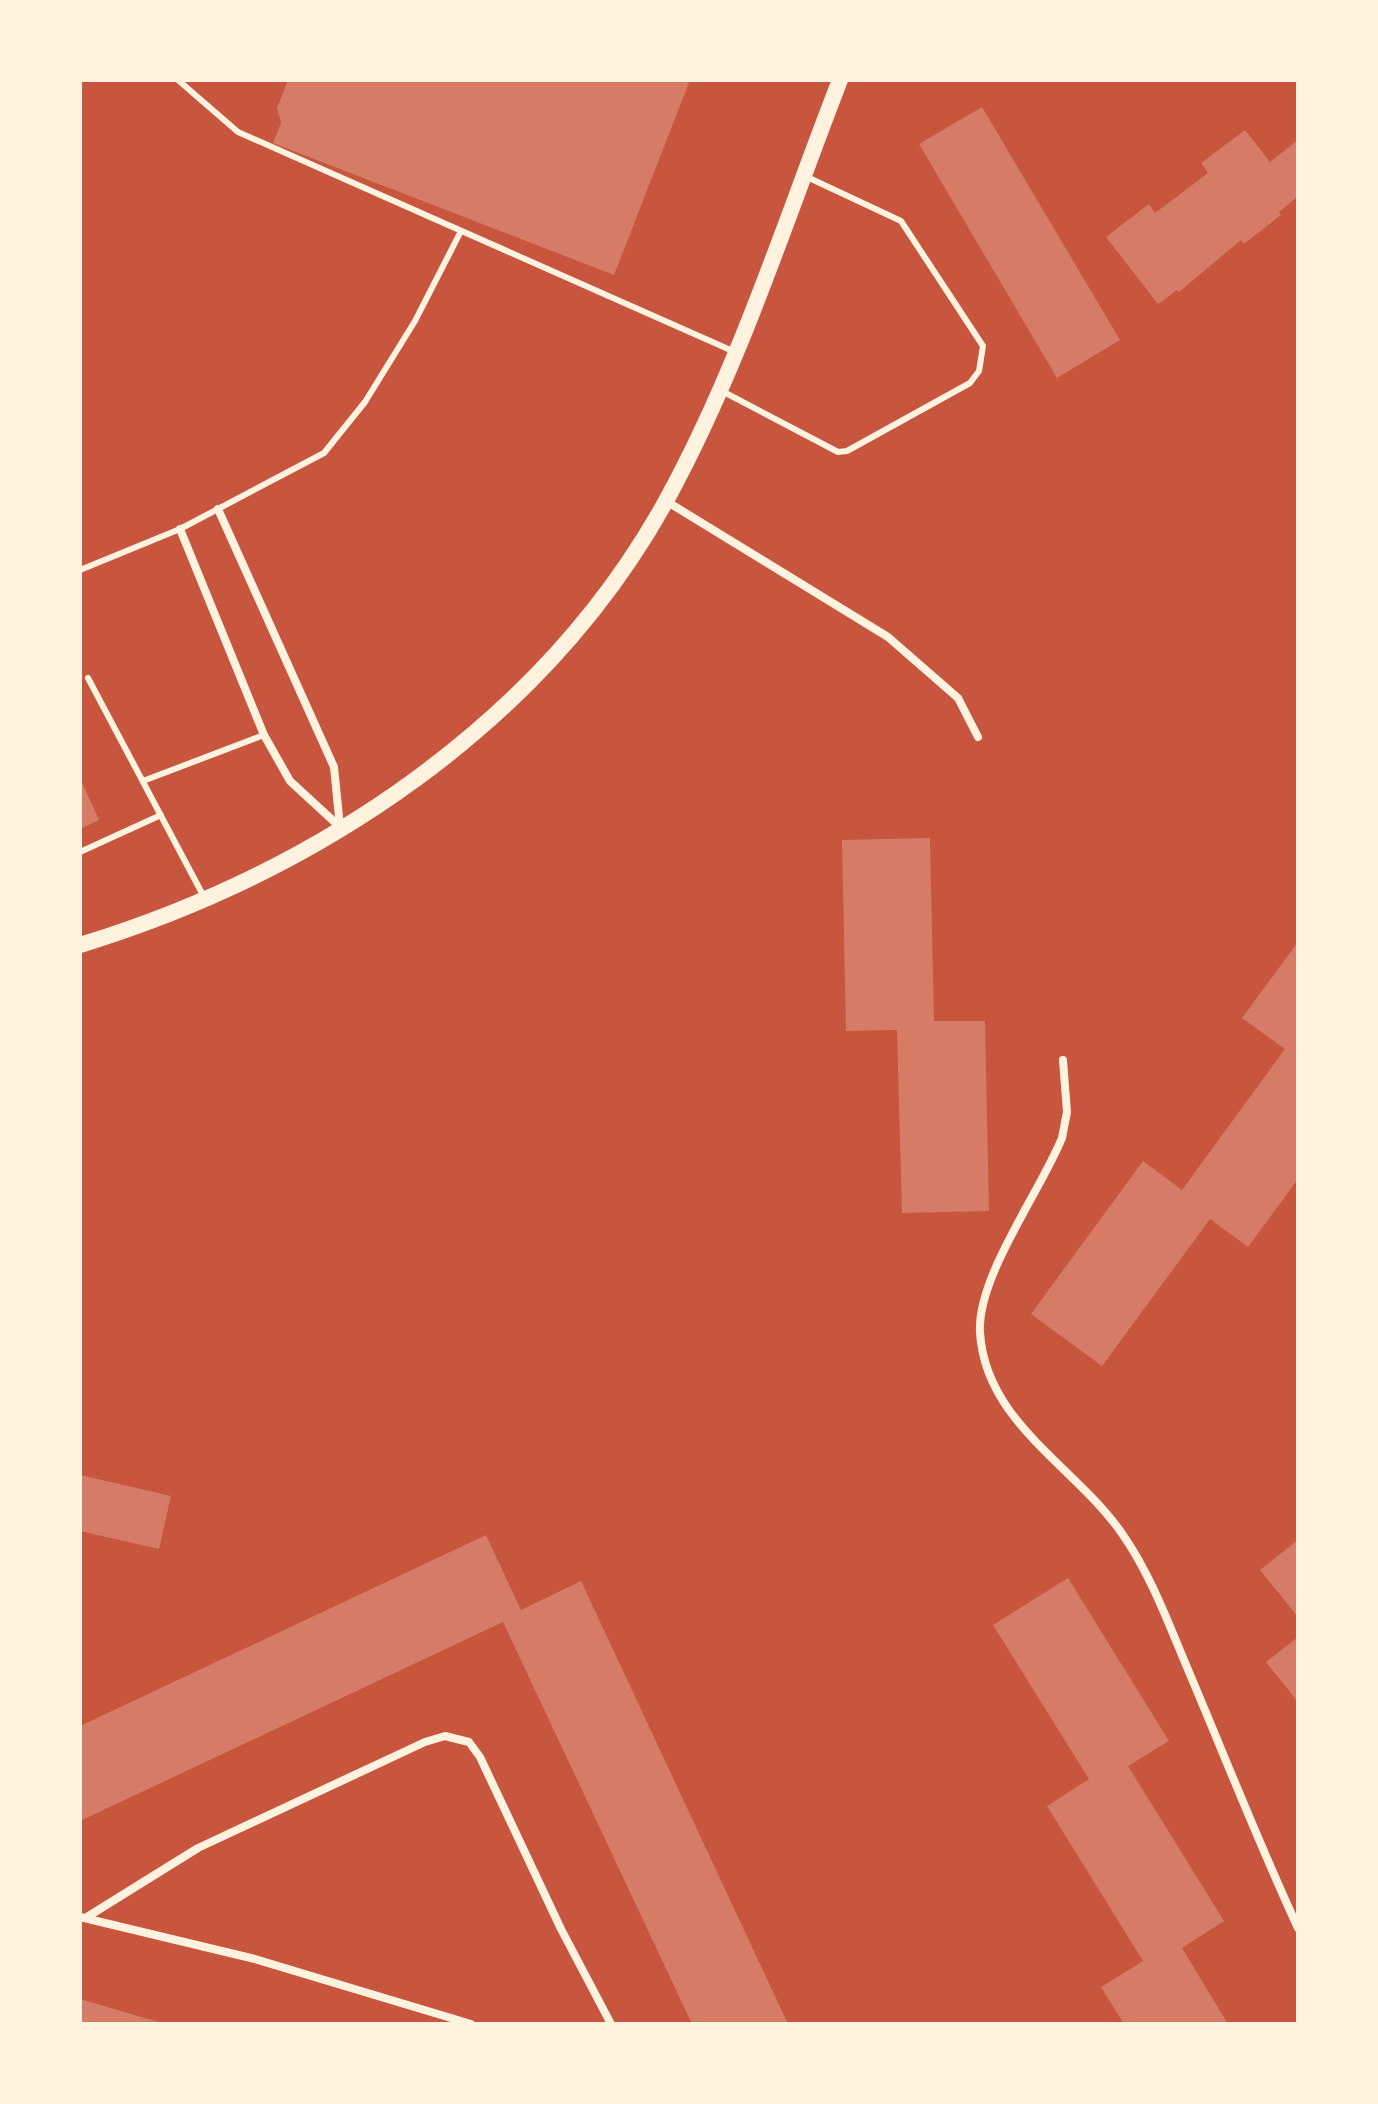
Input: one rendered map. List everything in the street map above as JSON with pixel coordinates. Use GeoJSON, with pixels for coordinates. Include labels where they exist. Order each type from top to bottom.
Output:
{"type":"FeatureCollection","features":[{"type":"Feature","properties":{"kind":"main road"},"geometry":{"type":"LineString","coordinates":[[80,945],[119,933],[250,880],[401,792],[517,696],[628,563],[666,501],[735,352],[840,80]]}},
{"type":"Feature","properties":{"kind":"street"},"geometry":{"type":"LineString","coordinates":[[666,501],[888,637],[958,698],[978,737]]}},
{"type":"Feature","properties":{"kind":"street"},"geometry":{"type":"LineString","coordinates":[[218,509],[334,767],[340,827]]}},
{"type":"Feature","properties":{"kind":"street"},"geometry":{"type":"LineString","coordinates":[[180,529],[264,735],[290,781],[340,827]]}},
{"type":"Feature","properties":{"kind":"street"},"geometry":{"type":"LineString","coordinates":[[1063,1060],[1067,1112],[1062,1138],[986,1291],[979,1328],[984,1361],[993,1387],[1008,1410],[1104,1508],[1154,1589],[1298,1928]]}},
{"type":"Feature","properties":{"kind":"street"},"geometry":{"type":"LineString","coordinates":[[83,1917],[198,1848],[395,1755],[445,1736],[469,1742],[480,1757],[561,1929],[611,2024]]}},
{"type":"Feature","properties":{"kind":"street"},"geometry":{"type":"LineString","coordinates":[[83,1917],[255,1959],[471,2024]]}},
{"type":"Feature","properties":{"kind":"lane"},"geometry":{"type":"LineString","coordinates":[[178,80],[238,132],[735,352]]}},
{"type":"Feature","properties":{"kind":"lane"},"geometry":{"type":"LineString","coordinates":[[719,389],[838,452],[847,451],[970,383],[979,371],[983,346],[901,221],[804,176]]}},
{"type":"Feature","properties":{"kind":"lane"},"geometry":{"type":"LineString","coordinates":[[80,570],[180,529],[324,453],[365,402],[415,321],[461,231]]}},
{"type":"Feature","properties":{"kind":"lane"},"geometry":{"type":"LineString","coordinates":[[88,678],[204,897]]}},
{"type":"Feature","properties":{"kind":"lane"},"geometry":{"type":"LineString","coordinates":[[143,781],[264,735]]}},
{"type":"Feature","properties":{"kind":"lane"},"geometry":{"type":"LineString","coordinates":[[80,852],[161,815]]}},
{"type":"Feature","properties":{"kind":"building"},"geometry":{"type":"Polygon","coordinates":[[[288,80],[690,80],[614,275],[273,143],[281,123],[277,108],[288,80]]]}},
{"type":"Feature","properties":{"kind":"building"},"geometry":{"type":"Polygon","coordinates":[[[982,107],[1120,340],[1057,378],[919,144],[982,107]]]}},
{"type":"Feature","properties":{"kind":"building"},"geometry":{"type":"Polygon","coordinates":[[[1245,130],[1270,162],[1298,140],[1298,200],[1296,198],[1279,212],[1281,215],[1244,244],[1241,240],[1179,292],[1177,290],[1158,304],[1106,237],[1149,204],[1155,213],[1208,173],[1201,163],[1245,130]]]}},
{"type":"Feature","properties":{"kind":"building"},"geometry":{"type":"Polygon","coordinates":[[[80,778],[99,820],[80,829],[80,778]]]}},
{"type":"Feature","properties":{"kind":"building"},"geometry":{"type":"Polygon","coordinates":[[[930,838],[934,1021],[985,1021],[989,1211],[902,1213],[897,1030],[846,1031],[842,840],[930,838]]]}},
{"type":"Feature","properties":{"kind":"building"},"geometry":{"type":"Polygon","coordinates":[[[1298,942],[1298,1179],[1248,1247],[1210,1219],[1102,1366],[1031,1314],[1143,1161],[1182,1190],[1285,1049],[1242,1018],[1298,942]]]}},
{"type":"Feature","properties":{"kind":"building"},"geometry":{"type":"Polygon","coordinates":[[[80,1475],[171,1496],[159,1549],[80,1531],[80,1475]]]}},
{"type":"Feature","properties":{"kind":"building"},"geometry":{"type":"Polygon","coordinates":[[[486,1535],[521,1610],[581,1581],[788,2024],[692,2024],[503,1622],[80,1821],[80,1726],[486,1535]]]}},
{"type":"Feature","properties":{"kind":"building"},"geometry":{"type":"Polygon","coordinates":[[[1298,1540],[1298,1617],[1260,1570],[1298,1540]]]}},
{"type":"Feature","properties":{"kind":"building"},"geometry":{"type":"Polygon","coordinates":[[[1068,1578],[1169,1741],[1128,1766],[1224,1921],[1182,1948],[1228,2024],[1124,2024],[1101,1987],[1143,1961],[1047,1806],[1089,1779],[993,1625],[1068,1578]]]}},
{"type":"Feature","properties":{"kind":"building"},"geometry":{"type":"Polygon","coordinates":[[[1298,1637],[1298,1702],[1266,1662],[1298,1637]]]}},
{"type":"Feature","properties":{"kind":"building"},"geometry":{"type":"Polygon","coordinates":[[[80,1999],[162,2023],[162,2024],[80,2024],[80,1999]]]}}]}
